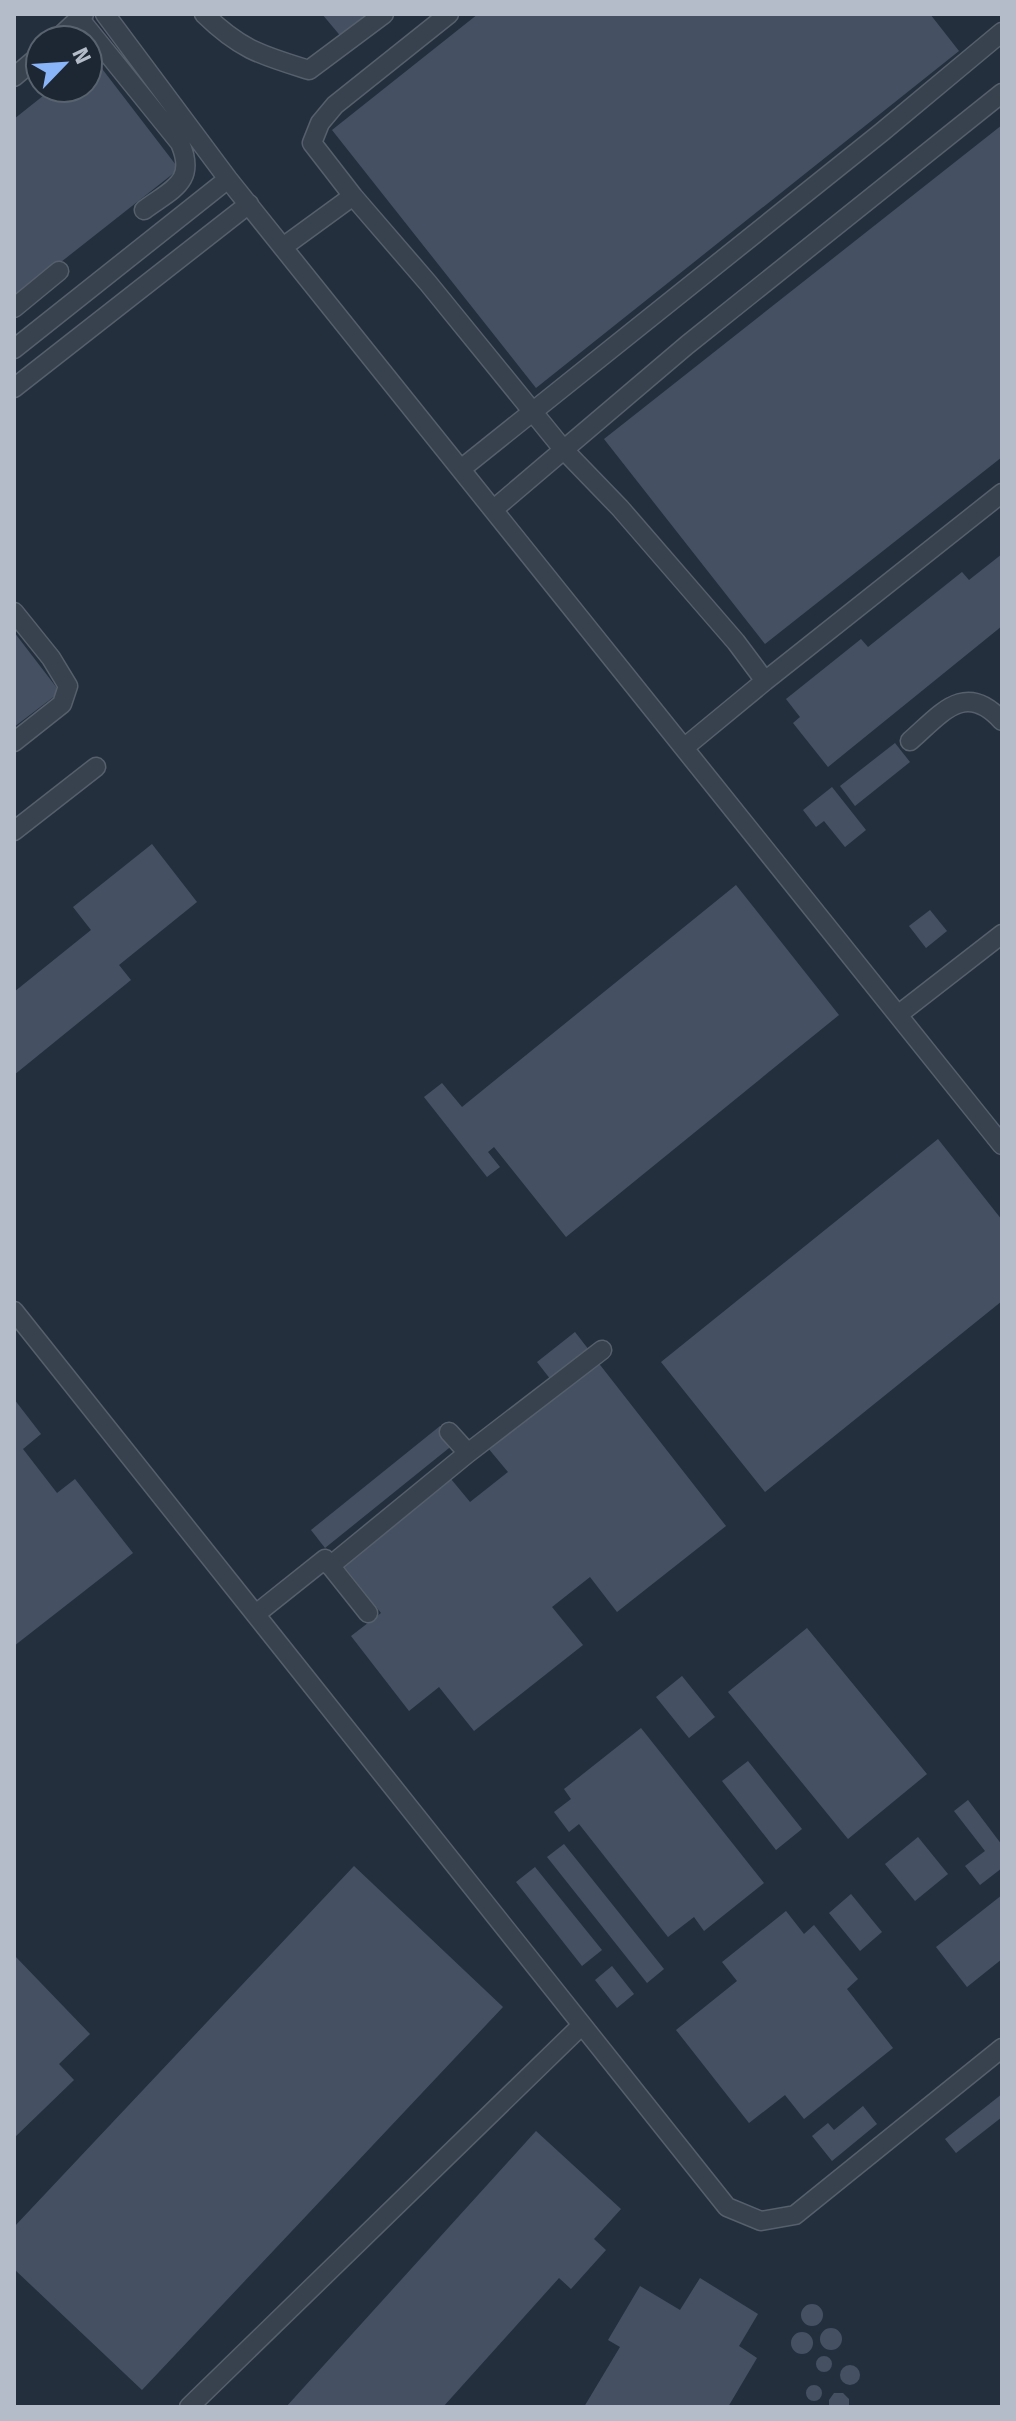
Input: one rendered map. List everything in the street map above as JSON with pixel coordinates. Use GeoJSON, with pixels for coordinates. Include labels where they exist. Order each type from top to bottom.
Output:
{"type":"FeatureCollection","features":[{"type":"Feature","properties":{"kind":"street"},"geometry":{"type":"LineString","coordinates":[[105,14],[228,179],[1002,1145]]}},
{"type":"Feature","properties":{"kind":"street"},"geometry":{"type":"LineString","coordinates":[[204,14],[224,33],[253,52],[309,70],[384,14]]}},
{"type":"Feature","properties":{"kind":"street"},"geometry":{"type":"LineString","coordinates":[[449,14],[335,105],[320,123],[312,143],[563,449],[620,508],[736,642],[765,681]]}},
{"type":"Feature","properties":{"kind":"street"},"geometry":{"type":"LineString","coordinates":[[82,16],[180,143],[186,157],[187,169],[179,183],[144,210]]}},
{"type":"Feature","properties":{"kind":"street"},"geometry":{"type":"LineString","coordinates":[[461,469],[1002,32]]}},
{"type":"Feature","properties":{"kind":"street"},"geometry":{"type":"LineString","coordinates":[[494,509],[687,345],[1002,93]]}},
{"type":"Feature","properties":{"kind":"street"},"geometry":{"type":"LineString","coordinates":[[14,349],[228,179]]}},
{"type":"Feature","properties":{"kind":"street"},"geometry":{"type":"LineString","coordinates":[[283,247],[353,196]]}},
{"type":"Feature","properties":{"kind":"street"},"geometry":{"type":"LineString","coordinates":[[14,388],[249,204]]}},
{"type":"Feature","properties":{"kind":"street"},"geometry":{"type":"LineString","coordinates":[[14,308],[59,271]]}},
{"type":"Feature","properties":{"kind":"street"},"geometry":{"type":"LineString","coordinates":[[685,747],[1002,493]]}},
{"type":"Feature","properties":{"kind":"street"},"geometry":{"type":"LineString","coordinates":[[14,612],[51,658],[68,686],[62,704],[14,742]]}},
{"type":"Feature","properties":{"kind":"street"},"geometry":{"type":"LineString","coordinates":[[910,741],[951,705],[970,700],[984,705],[1002,721]]}},
{"type":"Feature","properties":{"kind":"street"},"geometry":{"type":"LineString","coordinates":[[14,831],[96,767]]}},
{"type":"Feature","properties":{"kind":"street"},"geometry":{"type":"LineString","coordinates":[[899,1014],[1002,934]]}},
{"type":"Feature","properties":{"kind":"street"},"geometry":{"type":"LineString","coordinates":[[14,1311],[727,2207],[761,2221],[795,2215],[1002,2048]]}},
{"type":"Feature","properties":{"kind":"street"},"geometry":{"type":"LineString","coordinates":[[330,1566],[468,1453],[602,1350]]}},
{"type":"Feature","properties":{"kind":"street"},"geometry":{"type":"LineString","coordinates":[[449,1432],[468,1453]]}},
{"type":"Feature","properties":{"kind":"street"},"geometry":{"type":"LineString","coordinates":[[256,1614],[325,1559],[368,1613]]}},
{"type":"Feature","properties":{"kind":"street"},"geometry":{"type":"LineString","coordinates":[[189,2407],[582,2025]]}},
{"type":"Feature","properties":{"kind":"building"},"geometry":{"type":"Polygon","coordinates":[[[322,14],[375,14],[343,39],[322,14]]]}},
{"type":"Feature","properties":{"kind":"building"},"geometry":{"type":"Polygon","coordinates":[[[478,14],[930,14],[959,51],[536,388],[332,130],[478,14]]]}},
{"type":"Feature","properties":{"kind":"building"},"geometry":{"type":"Polygon","coordinates":[[[104,71],[179,169],[14,299],[14,119],[33,104],[104,104],[104,71]]]}},
{"type":"Feature","properties":{"kind":"building"},"geometry":{"type":"Polygon","coordinates":[[[1002,125],[1002,457],[765,644],[604,439],[1002,125]]]}},
{"type":"Feature","properties":{"kind":"building"},"geometry":{"type":"Polygon","coordinates":[[[1002,554],[1002,626],[828,767],[793,723],[800,717],[786,699],[861,639],[868,647],[962,572],[969,580],[1002,554]]]}},
{"type":"Feature","properties":{"kind":"building"},"geometry":{"type":"Polygon","coordinates":[[[14,632],[60,692],[14,727],[14,632]]]}},
{"type":"Feature","properties":{"kind":"building"},"geometry":{"type":"Polygon","coordinates":[[[895,743],[910,762],[855,806],[840,786],[895,743]]]}},
{"type":"Feature","properties":{"kind":"building"},"geometry":{"type":"Polygon","coordinates":[[[832,787],[866,830],[845,847],[824,821],[816,827],[803,810],[832,787]]]}},
{"type":"Feature","properties":{"kind":"building"},"geometry":{"type":"Polygon","coordinates":[[[152,844],[197,902],[119,965],[131,980],[14,1075],[14,992],[91,930],[73,907],[152,844]]]}},
{"type":"Feature","properties":{"kind":"building"},"geometry":{"type":"Polygon","coordinates":[[[736,885],[839,1015],[566,1237],[494,1147],[488,1152],[500,1167],[487,1177],[424,1097],[442,1083],[462,1107],[736,885]]]}},
{"type":"Feature","properties":{"kind":"building"},"geometry":{"type":"Polygon","coordinates":[[[930,910],[947,931],[926,948],[909,926],[930,910]]]}},
{"type":"Feature","properties":{"kind":"building"},"geometry":{"type":"Polygon","coordinates":[[[938,1139],[1002,1220],[1002,1301],[765,1492],[661,1362],[938,1139]]]}},
{"type":"Feature","properties":{"kind":"building"},"geometry":{"type":"Polygon","coordinates":[[[575,1332],[589,1350],[551,1380],[537,1362],[575,1332]]]}},
{"type":"Feature","properties":{"kind":"building"},"geometry":{"type":"Polygon","coordinates":[[[597,1361],[726,1526],[617,1612],[590,1577],[552,1607],[583,1645],[474,1731],[439,1687],[409,1711],[351,1636],[381,1613],[343,1565],[451,1479],[470,1502],[508,1472],[488,1448],[597,1361]]]}},
{"type":"Feature","properties":{"kind":"building"},"geometry":{"type":"Polygon","coordinates":[[[14,1399],[41,1434],[23,1449],[57,1493],[75,1479],[133,1553],[14,1646],[14,1399]]]}},
{"type":"Feature","properties":{"kind":"building"},"geometry":{"type":"Polygon","coordinates":[[[440,1426],[454,1444],[325,1548],[311,1530],[440,1426]]]}},
{"type":"Feature","properties":{"kind":"building"},"geometry":{"type":"Polygon","coordinates":[[[807,1628],[927,1774],[848,1839],[728,1692],[807,1628]]]}},
{"type":"Feature","properties":{"kind":"building"},"geometry":{"type":"Polygon","coordinates":[[[682,1676],[715,1717],[689,1738],[656,1697],[682,1676]]]}},
{"type":"Feature","properties":{"kind":"building"},"geometry":{"type":"Polygon","coordinates":[[[641,1728],[764,1883],[704,1931],[694,1917],[668,1937],[579,1824],[569,1832],[554,1812],[571,1799],[564,1789],[641,1728]]]}},
{"type":"Feature","properties":{"kind":"building"},"geometry":{"type":"Polygon","coordinates":[[[748,1761],[802,1829],[776,1850],[722,1781],[748,1761]]]}},
{"type":"Feature","properties":{"kind":"building"},"geometry":{"type":"Polygon","coordinates":[[[968,1800],[1002,1845],[1002,1868],[980,1885],[965,1866],[985,1851],[954,1811],[968,1800]]]}},
{"type":"Feature","properties":{"kind":"building"},"geometry":{"type":"Polygon","coordinates":[[[918,1837],[948,1874],[915,1901],[885,1864],[918,1837]]]}},
{"type":"Feature","properties":{"kind":"building"},"geometry":{"type":"Polygon","coordinates":[[[564,1844],[664,1969],[647,1983],[547,1857],[564,1844]]]}},
{"type":"Feature","properties":{"kind":"building"},"geometry":{"type":"Polygon","coordinates":[[[354,1866],[503,2007],[142,2390],[14,2269],[14,2227],[354,1866]]]}},
{"type":"Feature","properties":{"kind":"building"},"geometry":{"type":"Polygon","coordinates":[[[535,1867],[602,1950],[582,1966],[516,1882],[535,1867]]]}},
{"type":"Feature","properties":{"kind":"building"},"geometry":{"type":"Polygon","coordinates":[[[851,1894],[882,1932],[860,1951],[829,1913],[851,1894]]]}},
{"type":"Feature","properties":{"kind":"building"},"geometry":{"type":"Polygon","coordinates":[[[1002,1895],[1002,1959],[967,1987],[936,1947],[1002,1895]]]}},
{"type":"Feature","properties":{"kind":"building"},"geometry":{"type":"Polygon","coordinates":[[[786,1911],[804,1934],[814,1925],[858,1979],[847,1989],[893,2048],[804,2119],[785,2095],[749,2123],[676,2030],[737,1981],[722,1962],[786,1911]]]}},
{"type":"Feature","properties":{"kind":"building"},"geometry":{"type":"Polygon","coordinates":[[[14,1955],[90,2034],[59,2064],[74,2080],[14,2138],[14,1955]]]}},
{"type":"Feature","properties":{"kind":"building"},"geometry":{"type":"Polygon","coordinates":[[[612,1966],[634,1994],[617,2008],[595,1980],[612,1966]]]}},
{"type":"Feature","properties":{"kind":"building"},"geometry":{"type":"Polygon","coordinates":[[[1002,2094],[1002,2117],[956,2153],[945,2139],[1002,2094]]]}},
{"type":"Feature","properties":{"kind":"building"},"geometry":{"type":"Polygon","coordinates":[[[863,2106],[877,2124],[832,2161],[812,2136],[828,2123],[834,2130],[863,2106]]]}},
{"type":"Feature","properties":{"kind":"building"},"geometry":{"type":"Polygon","coordinates":[[[536,2131],[621,2209],[594,2239],[606,2250],[571,2289],[559,2278],[443,2407],[286,2407],[536,2131]]]}},
{"type":"Feature","properties":{"kind":"building"},"geometry":{"type":"Polygon","coordinates":[[[700,2278],[758,2314],[739,2346],[757,2358],[728,2407],[584,2407],[620,2347],[608,2340],[640,2286],[680,2310],[700,2278]]]}},
{"type":"Feature","properties":{"kind":"building"},"geometry":{"type":"Polygon","coordinates":[[[812,2304],[823,2315],[812,2326],[801,2315],[812,2304]]]}},
{"type":"Feature","properties":{"kind":"building"},"geometry":{"type":"Polygon","coordinates":[[[831,2328],[839,2331],[842,2339],[839,2347],[831,2350],[823,2347],[820,2339],[823,2331],[831,2328]]]}},
{"type":"Feature","properties":{"kind":"building"},"geometry":{"type":"Polygon","coordinates":[[[802,2332],[810,2335],[813,2343],[810,2351],[802,2354],[794,2351],[791,2343],[794,2335],[802,2332]]]}},
{"type":"Feature","properties":{"kind":"building"},"geometry":{"type":"Polygon","coordinates":[[[824,2356],[830,2358],[830,2370],[824,2372],[818,2370],[816,2364],[818,2358],[824,2356]]]}},
{"type":"Feature","properties":{"kind":"building"},"geometry":{"type":"Polygon","coordinates":[[[846,2365],[854,2365],[860,2375],[854,2385],[846,2385],[840,2379],[840,2371],[846,2365]]]}},
{"type":"Feature","properties":{"kind":"building"},"geometry":{"type":"Polygon","coordinates":[[[811,2385],[817,2385],[822,2393],[820,2399],[811,2401],[806,2396],[806,2390],[811,2385]]]}},
{"type":"Feature","properties":{"kind":"building"},"geometry":{"type":"Polygon","coordinates":[[[834,2393],[843,2393],[849,2399],[849,2407],[829,2407],[834,2393]]]}}]}
